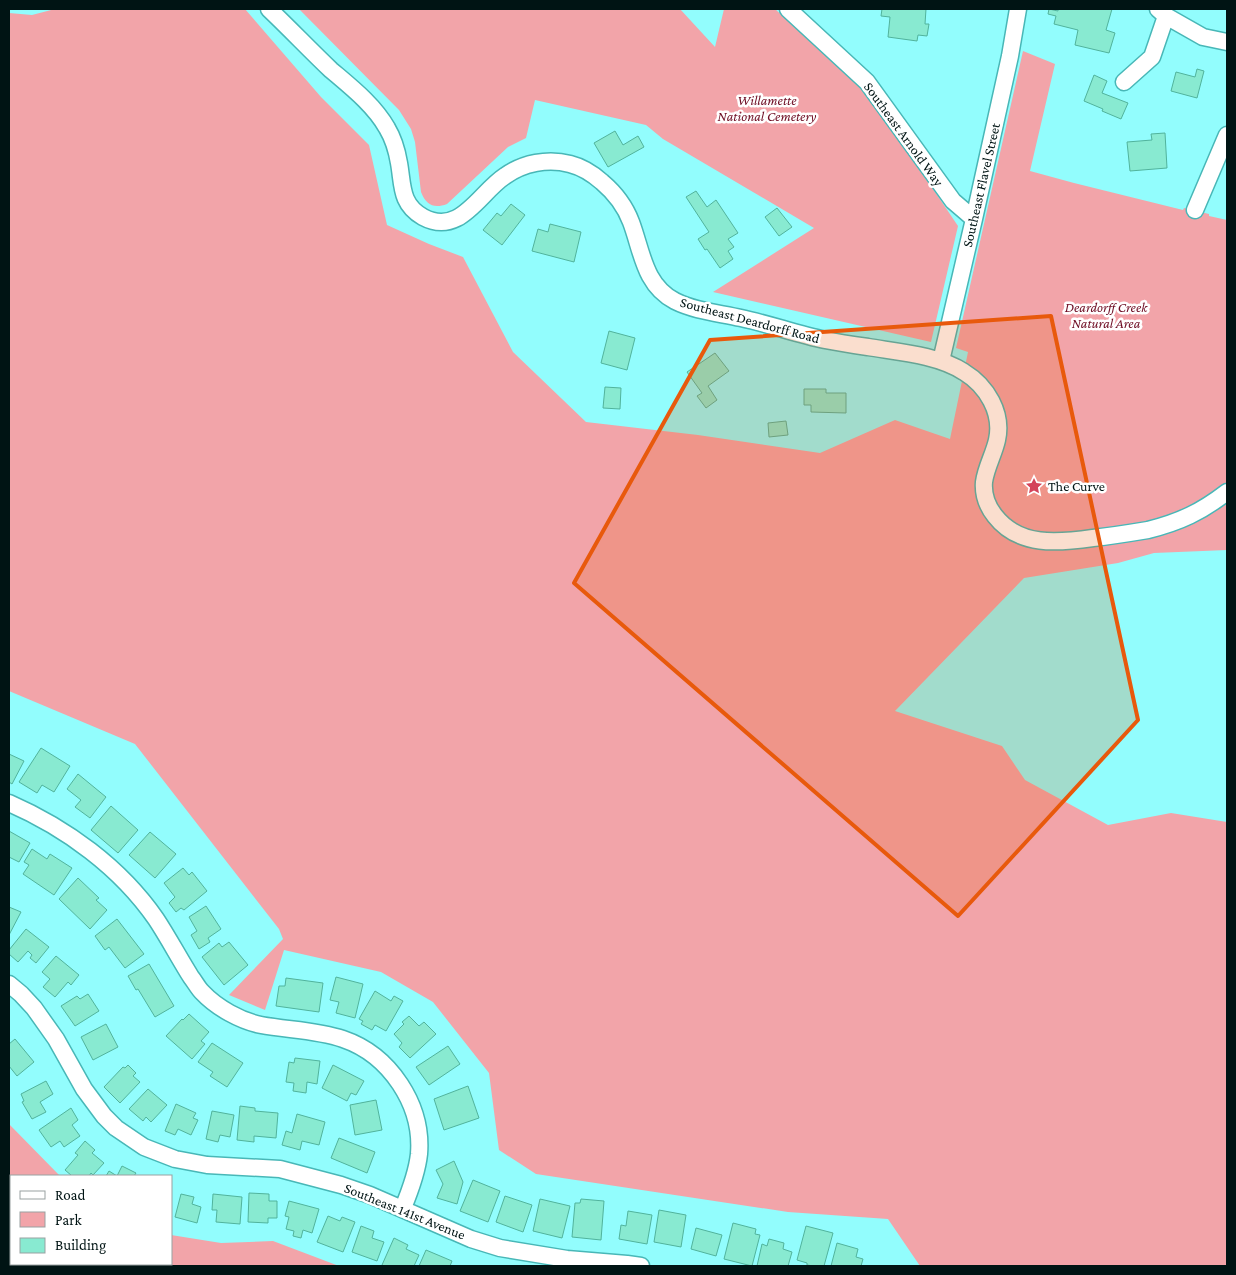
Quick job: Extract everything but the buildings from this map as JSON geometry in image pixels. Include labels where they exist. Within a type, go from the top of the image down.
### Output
[{"type":"street","name":"Southeast Deardorff Road","points":[[269,9],[367,102],[380,117],[389,130],[395,147],[405,199],[412,210],[423,217],[441,222],[466,214],[489,189],[504,176],[518,168],[539,162],[557,161],[571,164],[582,168],[596,177],[622,203],[653,283],[675,301],[690,307],[742,318],[824,340],[941,361],[958,368],[973,378],[984,388],[998,419],[999,431],[985,478],[985,495],[987,503],[997,519],[1011,532],[1035,540],[1056,542],[1148,530],[1193,515],[1227,492]]},
{"type":"street","name":"Southeast Arnold Way","points":[[788,9],[867,82],[953,200],[974,219]]},
{"type":"street","name":"Southeast Flavel Street","points":[[941,361],[1010,56],[1018,9]]},
{"type":"street","points":[[1124,82],[1152,57],[1162,12],[1204,37],[1227,42]]},
{"type":"street","points":[[1196,210],[1227,135]]},
{"type":"street","points":[[9,803],[28,811],[72,837],[99,857],[120,876],[156,919],[202,992],[218,1006],[260,1025],[319,1033],[344,1039],[367,1050],[387,1067],[399,1081],[409,1100],[415,1117],[418,1135],[419,1154],[412,1184],[403,1208]]},
{"type":"street","name":"Southeast 141st Avenue","points":[[9,984],[34,1008],[56,1039],[84,1089],[104,1116],[116,1128],[144,1146],[175,1159],[207,1165],[280,1169],[341,1185],[403,1208],[471,1239],[500,1248],[568,1259],[641,1266]]},
{"type":"highlighted area","points":[[1051,316],[1138,720],[958,916],[574,583],[710,340]]},
{"type":"green space","name":"Deardorff Creek Natural Area","points":[[55,9],[245,9],[321,97],[369,145],[387,225],[463,257],[513,352],[586,422],[698,435],[820,453],[895,420],[950,439],[968,352],[956,348],[1023,51],[1055,64],[1030,171],[1227,220],[1227,550],[1154,553],[1118,563],[1024,578],[895,711],[1002,746],[1025,780],[1108,825],[1171,813],[1227,822],[1227,1266],[920,1266],[888,1219],[788,1212],[536,1174],[499,1150],[489,1073],[433,1002],[381,972],[284,950],[265,1010],[229,995],[283,939],[279,929],[135,744],[9,691],[9,13],[32,15]]},
{"type":"green space","name":"Willamette National Cemetery","points":[[299,9],[680,9],[715,47],[724,9],[775,9],[869,94],[958,226],[931,342],[713,292],[814,228],[663,139],[646,125],[535,100],[526,138],[508,147],[447,204],[431,205],[425,200],[421,192],[415,142],[411,129],[399,110]]},
{"type":"green space","points":[[9,1124],[59,1175],[10,1175],[10,1265],[172,1265],[172,1235],[221,1243],[273,1241],[339,1266],[9,1266]]},
{"type":"place","name":"The Curve","points":[[1034,486]]}]
